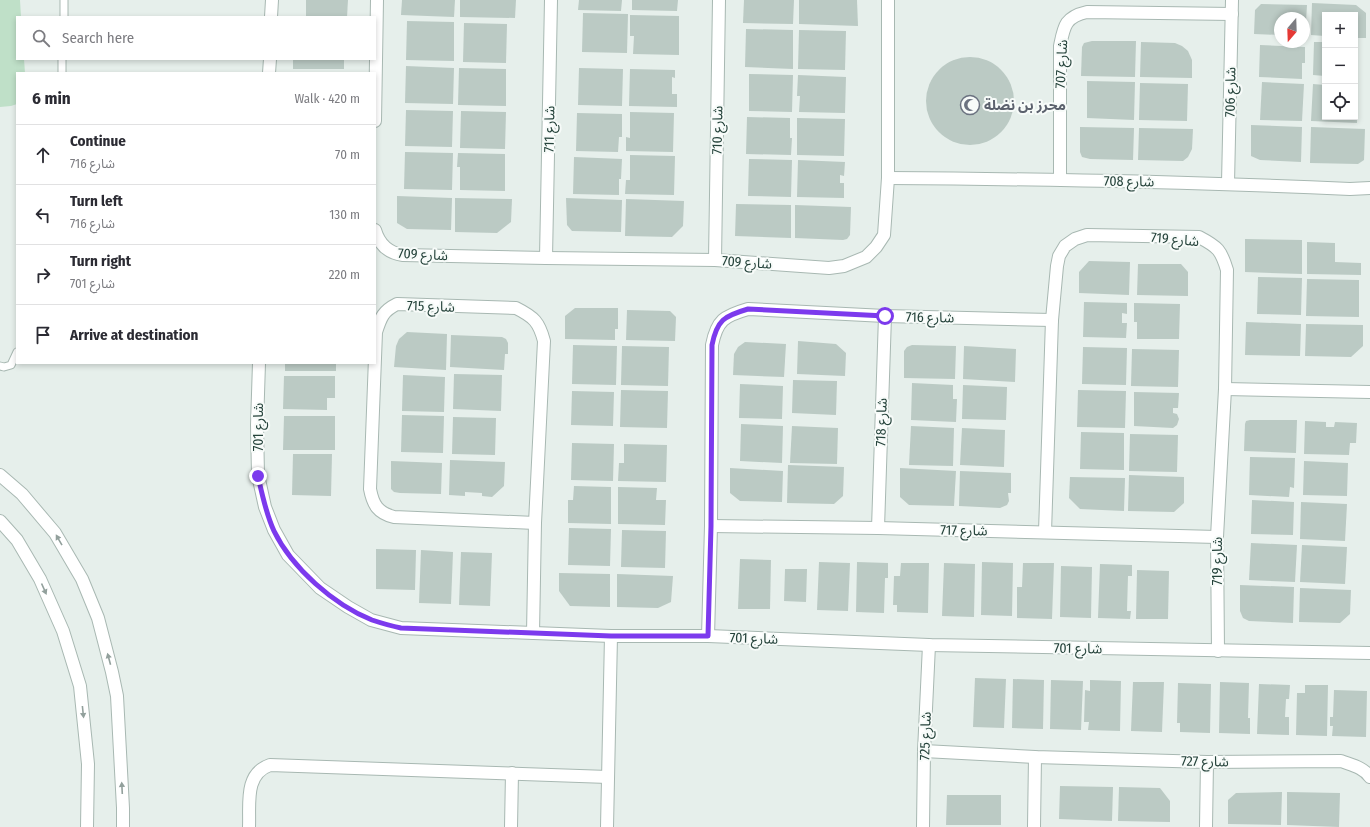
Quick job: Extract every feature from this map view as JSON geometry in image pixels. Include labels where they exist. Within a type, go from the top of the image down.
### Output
[{"type":"street","points":[[271,16],[272,0]]},
{"type":"street","points":[[376,72],[377,0]]},
{"type":"street","name":"شارع 711","points":[[546,258],[551,0]]},
{"type":"street","name":"شارع 710","points":[[715,260],[719,0]]},
{"type":"street","name":"شارع 709","points":[[376,233],[386,249],[394,254],[715,260],[829,268],[844,266],[866,257],[876,247],[884,234],[888,178],[888,0]]},
{"type":"street","name":"شارع 706","points":[[1228,183],[1232,0]]},
{"type":"street","name":"شارع 707","points":[[1060,179],[1060,46],[1063,31],[1069,19],[1077,14],[1087,12],[1232,14]]},
{"type":"street","points":[[269,72],[270,60]]},
{"type":"street","name":"شارع 708","points":[[888,178],[1060,179],[1228,183],[1350,189],[1370,188]]},
{"type":"street","name":"شارع 719","points":[[1045,532],[1052,320],[1059,256],[1065,246],[1075,239],[1087,235],[1199,237],[1218,248],[1227,270],[1225,389],[1216,537],[1218,651]]},
{"type":"street","name":"شارع 715","points":[[376,332],[384,313],[397,304],[516,308],[536,319],[541,329],[544,341],[535,523],[533,633]]},
{"type":"street","name":"شارع 716","points":[[708,636],[711,526],[712,345],[715,332],[722,319],[736,312],[748,309],[885,316],[1052,320]]},
{"type":"street","name":"شارع 718","points":[[878,528],[885,316]]},
{"type":"street","name":"شارع 701","points":[[259,364],[257,426],[258,476],[265,507],[274,530],[288,554],[320,588],[348,607],[371,620],[401,628],[611,636],[708,636],[929,645],[1370,653]]},
{"type":"street","name":"شارع 715","points":[[375,364],[370,489],[376,508],[386,515],[394,517],[535,523]]},
{"type":"street","points":[[1225,389],[1370,392]]},
{"type":"street","points":[[0,475],[22,494],[55,533],[82,579],[98,618],[117,696],[124,808],[123,827]]},
{"type":"street","points":[[0,521],[17,540],[40,579],[63,631],[80,686],[88,764],[87,827]]},
{"type":"street","name":"شارع 717","points":[[711,526],[878,528],[1216,537]]},
{"type":"street","points":[[607,827],[611,636]]},
{"type":"street","name":"شارع 725","points":[[923,827],[924,751],[929,645]]},
{"type":"street","name":"شارع 727","points":[[924,751],[1035,757],[1207,762],[1340,761],[1357,766],[1370,777]]},
{"type":"street","points":[[1034,827],[1035,757]]},
{"type":"street","points":[[1206,827],[1207,762]]},
{"type":"street","points":[[249,827],[251,783],[259,770],[270,765],[608,777]]},
{"type":"street","points":[[511,827],[512,774]]},
{"type":"lane","points":[[64,0],[64,16]]},
{"type":"lane","points":[[62,60],[62,72]]},
{"type":"lane","points":[[0,366],[4,367],[11,364],[16,354]]},
{"type":"green space","points":[[0,0],[20,0],[21,16],[16,16],[16,60],[24,60],[25,72],[16,72],[16,104],[0,107]]},
{"type":"building","points":[[306,0],[348,0],[347,16],[306,16]]},
{"type":"building","points":[[402,0],[455,0],[454,17],[401,15]]},
{"type":"building","points":[[460,0],[516,0],[515,18],[460,17]]},
{"type":"building","points":[[579,0],[622,0],[621,11],[578,10]]},
{"type":"building","points":[[632,0],[678,0],[677,11],[632,10]]},
{"type":"building","points":[[744,0],[794,0],[793,24],[743,23]]},
{"type":"building","points":[[799,0],[857,0],[858,26],[799,24]]},
{"type":"building","points":[[1312,3],[1356,5],[1366,13],[1366,38],[1358,38],[1358,12],[1322,12],[1322,36],[1311,35]]},
{"type":"building","points":[[1261,4],[1307,5],[1307,12],[1274,12],[1274,35],[1254,34],[1255,10]]},
{"type":"building","points":[[583,13],[628,14],[627,53],[582,52]]},
{"type":"building","points":[[630,15],[679,16],[679,55],[633,54],[634,36],[630,36]]},
{"type":"building","points":[[407,21],[454,22],[454,61],[406,60]]},
{"type":"building","points":[[464,23],[507,24],[506,63],[463,62]]},
{"type":"building","points":[[746,29],[793,30],[793,69],[745,67]]},
{"type":"building","points":[[799,30],[846,31],[845,70],[798,69]]},
{"type":"building","points":[[1092,41],[1136,41],[1135,77],[1081,76],[1082,47],[1084,43]]},
{"type":"building","points":[[1141,42],[1175,43],[1182,46],[1188,51],[1192,60],[1192,78],[1140,77]]},
{"type":"building","points":[[1314,42],[1322,42],[1322,76],[1313,75]]},
{"type":"building","points":[[1260,45],[1274,46],[1274,48],[1305,48],[1305,63],[1302,63],[1302,79],[1259,77]]},
{"type":"building","name":"محرز بن نضلة","points":[[961,57],[979,57],[995,64],[1007,76],[1014,92],[1014,110],[1007,126],[995,138],[979,145],[961,145],[945,138],[933,126],[926,110],[926,92],[933,76],[945,64]]},
{"type":"building","points":[[293,60],[344,60],[344,69],[293,69]]},
{"type":"building","points":[[406,66],[454,68],[453,104],[405,103]]},
{"type":"building","points":[[459,68],[506,69],[506,106],[458,105]]},
{"type":"building","points":[[579,68],[623,69],[622,106],[578,105]]},
{"type":"building","points":[[630,69],[675,70],[675,78],[672,77],[672,94],[677,94],[677,107],[629,106]]},
{"type":"building","points":[[749,74],[793,75],[792,112],[749,111]]},
{"type":"building","points":[[798,75],[846,77],[845,113],[799,112],[800,96],[797,96]]},
{"type":"building","points":[[1087,81],[1135,82],[1134,120],[1087,118]]},
{"type":"building","points":[[1262,82],[1304,84],[1302,121],[1260,120]]},
{"type":"building","points":[[1140,83],[1188,84],[1187,121],[1139,120]]},
{"type":"building","points":[[1313,84],[1322,85],[1322,120],[1357,120],[1357,123],[1311,121]]},
{"type":"building","points":[[406,110],[453,111],[452,147],[405,146]]},
{"type":"building","points":[[461,111],[506,112],[505,149],[460,148]]},
{"type":"building","points":[[630,112],[674,113],[673,152],[626,151],[626,137],[630,138]]},
{"type":"building","points":[[577,113],[622,114],[622,137],[619,137],[618,152],[576,151]]},
{"type":"building","points":[[747,117],[790,118],[790,138],[792,138],[791,155],[746,154]]},
{"type":"building","points":[[797,118],[845,119],[844,156],[797,155]]},
{"type":"building","points":[[1251,125],[1302,127],[1301,162],[1260,160],[1251,156]]},
{"type":"building","points":[[1080,127],[1134,128],[1133,160],[1090,159],[1082,157],[1080,152]]},
{"type":"building","points":[[1311,127],[1365,129],[1364,160],[1358,164],[1310,163]]},
{"type":"building","points":[[1139,128],[1193,129],[1192,149],[1188,157],[1183,161],[1138,160]]},
{"type":"building","points":[[405,152],[453,153],[452,190],[404,189]]},
{"type":"building","points":[[458,153],[505,154],[505,191],[460,190],[460,167],[457,167]]},
{"type":"building","points":[[630,155],[675,156],[674,195],[625,194],[626,180],[630,180]]},
{"type":"building","points":[[574,157],[622,159],[621,179],[619,179],[619,195],[573,194]]},
{"type":"building","points":[[749,159],[792,160],[791,197],[748,196]]},
{"type":"building","points":[[798,160],[845,162],[844,176],[840,175],[840,183],[844,183],[844,198],[797,197]]},
{"type":"building","points":[[397,196],[452,198],[451,230],[407,229],[397,223]]},
{"type":"building","points":[[455,198],[512,199],[511,222],[497,233],[455,232]]},
{"type":"building","points":[[566,198],[622,200],[621,232],[572,231],[567,225]]},
{"type":"building","points":[[626,199],[684,201],[683,226],[672,237],[625,236]]},
{"type":"building","points":[[736,204],[791,205],[791,238],[735,236]]},
{"type":"building","points":[[795,205],[851,207],[850,235],[847,239],[843,240],[795,238]]},
{"type":"building","points":[[1245,239],[1302,240],[1302,274],[1245,272]]},
{"type":"building","points":[[1307,242],[1335,243],[1335,262],[1361,263],[1361,275],[1307,274]]},
{"type":"building","points":[[1089,261],[1130,262],[1129,295],[1079,293],[1079,272]]},
{"type":"building","points":[[1138,264],[1181,264],[1188,272],[1188,296],[1137,295]]},
{"type":"building","points":[[1258,277],[1302,278],[1301,315],[1257,314]]},
{"type":"building","points":[[1307,279],[1359,280],[1359,317],[1306,316]]},
{"type":"building","points":[[1084,302],[1127,303],[1127,314],[1122,313],[1122,323],[1127,323],[1126,338],[1083,337]]},
{"type":"building","points":[[1134,303],[1180,304],[1179,339],[1137,339],[1137,322],[1134,322]]},
{"type":"building","points":[[575,308],[618,308],[618,329],[615,329],[615,340],[565,339],[565,316]]},
{"type":"building","points":[[627,310],[670,311],[676,317],[675,341],[626,340]]},
{"type":"building","points":[[1246,322],[1301,324],[1300,356],[1245,355]]},
{"type":"building","points":[[1306,324],[1363,325],[1363,346],[1351,357],[1305,356]]},
{"type":"building","points":[[407,332],[447,334],[446,370],[394,367],[396,346],[399,339]]},
{"type":"building","points":[[451,335],[502,337],[506,339],[508,343],[508,354],[505,354],[504,370],[450,367]]},
{"type":"building","points":[[798,341],[836,344],[846,353],[845,376],[797,374]]},
{"type":"building","points":[[745,342],[786,344],[784,377],[733,375],[734,354],[738,347]]},
{"type":"building","points":[[573,345],[617,346],[616,385],[572,384]]},
{"type":"building","points":[[912,345],[956,346],[955,379],[904,378],[904,351],[907,347]]},
{"type":"building","points":[[622,346],[669,347],[668,386],[621,385]]},
{"type":"building","points":[[964,346],[1016,349],[1015,382],[963,379]]},
{"type":"building","points":[[1083,347],[1127,348],[1126,385],[1082,384]]},
{"type":"building","points":[[1132,349],[1179,350],[1178,387],[1131,386]]},
{"type":"building","points":[[285,364],[336,364],[336,371],[285,371]]},
{"type":"building","points":[[454,374],[502,375],[501,411],[453,409]]},
{"type":"building","points":[[403,375],[445,377],[444,412],[402,411]]},
{"type":"building","points":[[284,376],[335,376],[335,398],[327,398],[327,410],[283,409]]},
{"type":"building","points":[[793,380],[837,381],[836,415],[792,413]]},
{"type":"building","points":[[912,383],[953,385],[953,399],[957,399],[956,422],[911,420]]},
{"type":"building","points":[[740,384],[783,386],[782,419],[739,418]]},
{"type":"building","points":[[963,385],[1007,387],[1006,420],[962,419]]},
{"type":"building","points":[[621,390],[668,391],[667,428],[620,427]]},
{"type":"building","points":[[1078,390],[1126,391],[1125,428],[1077,427]]},
{"type":"building","points":[[572,391],[614,392],[613,426],[571,425]]},
{"type":"building","points":[[1134,392],[1179,393],[1178,408],[1173,408],[1173,413],[1177,414],[1179,419],[1177,425],[1173,428],[1134,426]]},
{"type":"building","points":[[402,415],[444,416],[443,453],[401,452]]},
{"type":"building","points":[[284,416],[335,416],[335,450],[283,450]]},
{"type":"building","points":[[453,417],[496,418],[495,455],[452,454]]},
{"type":"building","points":[[1297,420],[1296,453],[1244,451],[1245,424],[1246,421]]},
{"type":"building","points":[[1305,421],[1326,422],[1326,427],[1334,427],[1335,422],[1357,423],[1356,443],[1350,443],[1349,455],[1304,454]]},
{"type":"building","points":[[741,424],[783,426],[782,463],[740,461]]},
{"type":"building","points":[[792,426],[838,428],[837,464],[790,463]]},
{"type":"building","points":[[911,426],[954,428],[953,466],[909,465]]},
{"type":"building","points":[[962,428],[1005,430],[1004,467],[960,465]]},
{"type":"building","points":[[1081,432],[1124,433],[1124,470],[1080,469]]},
{"type":"building","points":[[1130,434],[1178,435],[1177,472],[1129,471]]},
{"type":"building","points":[[572,443],[614,444],[613,481],[571,480]]},
{"type":"building","points":[[624,444],[667,445],[666,482],[618,481],[619,463],[624,463]]},
{"type":"building","points":[[293,454],[332,454],[331,496],[292,495]]},
{"type":"building","points":[[1250,457],[1295,458],[1294,488],[1290,487],[1289,497],[1249,495]]},
{"type":"building","points":[[450,460],[505,462],[504,486],[492,497],[482,496],[482,493],[465,492],[465,496],[449,495]]},
{"type":"building","points":[[391,461],[442,463],[441,494],[394,492],[391,489]]},
{"type":"building","points":[[1304,461],[1348,463],[1347,496],[1303,495]]},
{"type":"building","points":[[788,465],[844,467],[843,496],[834,504],[787,503]]},
{"type":"building","points":[[730,468],[783,471],[782,502],[740,501],[730,493]]},
{"type":"building","points":[[900,468],[956,471],[954,506],[909,505],[900,497]]},
{"type":"building","points":[[960,471],[1011,473],[1011,493],[1008,493],[1009,501],[1007,505],[1000,508],[959,506]]},
{"type":"building","points":[[1129,475],[1184,477],[1184,503],[1174,512],[1128,511]]},
{"type":"building","points":[[1070,477],[1125,478],[1124,511],[1080,509],[1069,498]]},
{"type":"building","points":[[574,486],[611,487],[611,524],[568,523],[568,500],[573,500]]},
{"type":"building","points":[[618,487],[657,488],[656,500],[666,500],[665,525],[618,524]]},
{"type":"building","points":[[1252,500],[1294,502],[1293,535],[1251,534]]},
{"type":"building","points":[[1301,502],[1347,504],[1345,541],[1300,539]]},
{"type":"building","points":[[569,528],[611,529],[610,566],[568,565]]},
{"type":"building","points":[[622,530],[666,531],[665,568],[621,567]]},
{"type":"building","points":[[1251,543],[1297,545],[1295,582],[1249,580]]},
{"type":"building","points":[[1302,545],[1347,547],[1345,584],[1300,582]]},
{"type":"building","points":[[376,549],[416,550],[415,590],[376,589]]},
{"type":"building","points":[[421,550],[453,552],[451,604],[419,603]]},
{"type":"building","points":[[461,552],[492,553],[490,606],[459,605]]},
{"type":"building","points":[[740,559],[771,560],[770,609],[738,609]]},
{"type":"building","points":[[819,562],[850,563],[848,611],[817,610]]},
{"type":"building","points":[[857,562],[888,563],[888,578],[885,578],[884,613],[856,612]]},
{"type":"building","points":[[982,562],[1013,563],[1012,616],[981,615]]},
{"type":"building","points":[[901,563],[929,563],[928,613],[897,612],[897,605],[893,605],[894,576],[900,576]]},
{"type":"building","points":[[944,563],[975,564],[974,617],[942,616]]},
{"type":"building","points":[[1023,563],[1054,563],[1052,619],[1017,618],[1017,587],[1022,587]]},
{"type":"building","points":[[1100,564],[1132,565],[1132,576],[1128,576],[1127,611],[1131,611],[1130,619],[1098,618]]},
{"type":"building","points":[[1061,566],[1092,567],[1091,618],[1060,617]]},
{"type":"building","points":[[785,569],[807,569],[806,602],[784,601]]},
{"type":"building","points":[[1137,570],[1169,571],[1168,619],[1136,619]]},
{"type":"building","points":[[559,573],[610,574],[610,607],[570,606],[559,591]]},
{"type":"building","points":[[617,574],[673,576],[671,602],[658,608],[617,607]]},
{"type":"building","points":[[1240,585],[1294,587],[1293,623],[1249,621],[1243,618],[1240,611]]},
{"type":"building","points":[[1300,588],[1351,590],[1350,614],[1340,623],[1299,622]]},
{"type":"building","points":[[975,678],[1006,679],[1004,728],[973,727]]},
{"type":"building","points":[[1013,679],[1044,680],[1043,729],[1012,728]]},
{"type":"building","points":[[1051,680],[1083,681],[1081,730],[1050,729]]},
{"type":"building","points":[[1090,680],[1121,681],[1120,731],[1088,730],[1089,722],[1084,722],[1085,690],[1090,691]]},
{"type":"building","points":[[1133,682],[1164,682],[1162,732],[1131,731]]},
{"type":"building","points":[[1220,682],[1249,683],[1248,718],[1250,718],[1250,734],[1219,733]]},
{"type":"building","points":[[1178,683],[1211,684],[1210,733],[1180,732],[1180,723],[1177,723]]},
{"type":"building","points":[[1259,684],[1290,685],[1289,699],[1286,699],[1285,717],[1289,717],[1289,735],[1257,734]]},
{"type":"building","points":[[1305,685],[1328,685],[1327,736],[1296,735],[1297,693],[1305,693]]},
{"type":"building","points":[[1334,690],[1367,691],[1366,737],[1332,736],[1333,726],[1330,726],[1330,717],[1333,717]]},
{"type":"building","points":[[1060,786],[1113,787],[1112,821],[1059,819]]},
{"type":"building","points":[[1119,787],[1160,788],[1170,801],[1170,822],[1118,821]]},
{"type":"building","points":[[1282,792],[1281,825],[1228,824],[1228,800],[1236,793]]},
{"type":"building","points":[[1287,792],[1340,793],[1339,827],[1287,825]]},
{"type":"building","points":[[947,795],[1001,795],[1001,825],[946,825]]},
{"type":"place","name":"محرز بن نضلة","points":[[970,105]]},
{"type":"route","points":[[258,476],[265,507],[274,530],[288,554],[320,588],[348,607],[371,620],[401,628],[611,636],[708,636],[711,526],[712,345],[715,332],[722,319],[736,312],[748,309],[885,316]]}]
